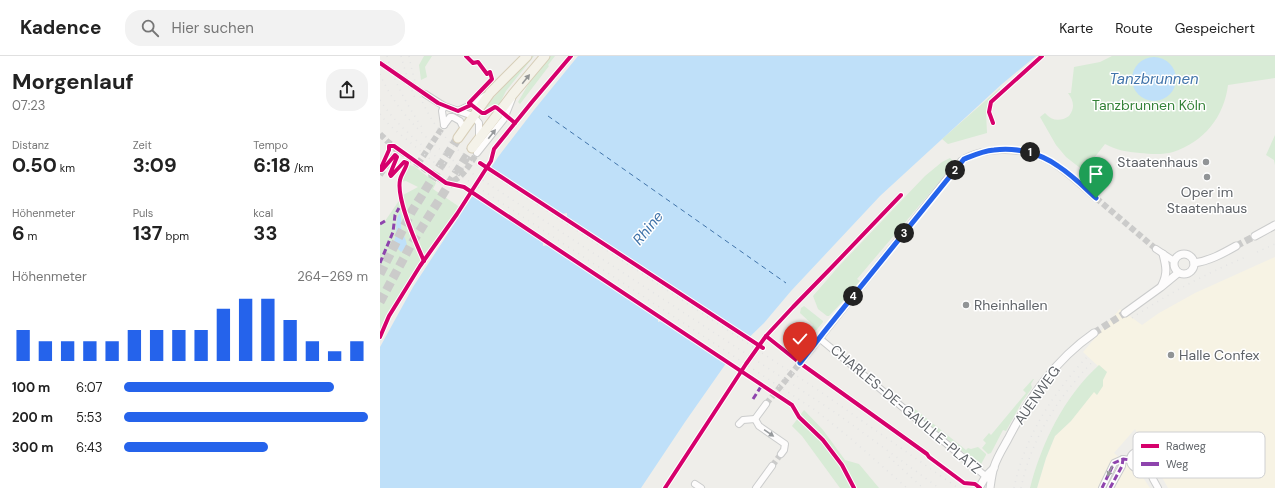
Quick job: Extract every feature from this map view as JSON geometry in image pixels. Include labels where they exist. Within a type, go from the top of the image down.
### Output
[{"type":"main road","points":[[458,138],[490,93],[527,56]]},
{"type":"main road","points":[[475,151],[479,138],[539,60],[545,56]]},
{"type":"street","points":[[458,111],[490,93]]},
{"type":"street","points":[[425,94],[444,106],[473,116],[479,123],[479,138]]},
{"type":"street","points":[[475,151],[504,119],[513,94]]},
{"type":"street","points":[[444,106],[442,111],[444,125],[450,117],[453,116],[460,121],[464,129]]},
{"type":"street","points":[[800,363],[964,159],[994,150],[1029,152],[1058,166],[1096,198]]},
{"type":"street","points":[[1255,236],[1275,225]]},
{"type":"street","points":[[1194,263],[1218,256],[1236,246]]},
{"type":"street","points":[[1156,248],[1174,261]]},
{"type":"street","points":[[1161,287],[1166,276],[1166,264],[1163,254]]},
{"type":"street","points":[[1185,254],[1192,259],[1194,263],[1194,266],[1190,272],[1184,274],[1178,273],[1174,268],[1174,261],[1178,256],[1185,254]]},
{"type":"street","points":[[1125,313],[1178,273]]},
{"type":"street","name":"AUENWEG","points":[[979,488],[989,482],[994,468],[1018,420],[1045,379],[1063,358],[1094,333]]},
{"type":"street","name":"CHARLES-DE-GAULLE-PLATZ","points":[[819,338],[989,482]]},
{"type":"street","points":[[739,424],[743,420],[755,419],[766,404]]},
{"type":"street","points":[[755,419],[759,426],[785,444],[784,450],[781,454]]},
{"type":"street","points":[[1130,460],[1133,453]]},
{"type":"street","points":[[1110,488],[1122,466],[1123,459]]},
{"type":"street","points":[[1102,488],[1114,463],[1123,459],[1130,460]]},
{"type":"street","points":[[1130,460],[1133,465]]},
{"type":"street","points":[[756,488],[772,466]]},
{"type":"street","points":[[1153,479],[1158,488]]},
{"type":"street","points":[[695,484],[701,488]]},
{"type":"shaded area","points":[[1275,257],[1275,488],[1168,488],[1162,478],[1265,478],[1265,432],[1137,432],[1135,429],[1114,453],[1133,469],[1133,478],[1143,478],[1150,488],[1037,488],[1046,458],[1055,436],[1071,421],[1098,366],[1083,352],[1120,309],[1142,325],[1159,313],[1195,293]]},
{"type":"green space","points":[[424,56],[432,56],[425,67],[427,77],[421,80],[419,65]]},
{"type":"green space","points":[[532,56],[534,56],[506,91],[499,105],[494,104],[484,109],[505,84]]},
{"type":"green space","points":[[549,56],[555,56],[520,104],[518,102],[536,71]]},
{"type":"green space","name":"Tanzbrunnen Köln","points":[[1112,56],[1275,56],[1275,78],[1228,85],[1222,108],[1211,127],[1194,142],[1184,148],[1169,153],[1152,154],[1135,153],[1113,148],[1105,144],[1084,171],[1066,157],[1056,145],[1040,117],[1045,113],[1050,118],[1056,120],[1069,116],[1073,104],[1068,93],[1071,93],[1074,67],[1100,62]]},
{"type":"green space","points":[[1000,88],[1000,90],[988,102],[986,112],[987,133],[948,144],[942,139]]},
{"type":"green space","points":[[1275,135],[1275,165],[1274,160],[1266,155]]},
{"type":"green space","points":[[950,158],[954,162],[941,180],[857,279],[860,281],[844,300],[829,316],[818,309],[813,296],[839,266],[925,176],[942,162]]},
{"type":"green space","points":[[408,165],[414,166],[436,183],[433,189],[461,208],[407,286],[380,337],[380,224],[385,221],[403,195],[418,187],[406,181],[400,182]]},
{"type":"green space","points":[[804,306],[823,321],[814,333],[810,329],[813,325],[800,313],[801,308]]},
{"type":"green space","points":[[1099,365],[1107,372],[1103,380],[1103,386],[1097,395],[1094,392],[1071,421],[1055,436],[1046,458],[1037,488],[1030,488],[1041,454],[1056,421],[1075,391]]},
{"type":"green space","points":[[1033,379],[1031,384],[1032,388],[1022,402],[1006,431],[1003,430],[991,453],[988,454],[982,448],[986,443],[983,440],[989,433],[991,435],[1026,393],[1023,390]]},
{"type":"green space","points":[[911,406],[966,450],[968,448],[971,449],[978,447],[986,454],[980,466],[909,408]]},
{"type":"green space","points":[[804,410],[823,430],[845,460],[859,464],[879,488],[840,488],[802,436],[792,426]]},
{"type":"water","name":"Rhine","points":[[578,56],[1036,56],[1002,84],[880,196],[791,291],[764,323],[734,352],[641,488],[380,488],[380,347],[413,287],[498,157]],"holes":[[[567,213],[567,218],[548,245],[543,246],[543,242],[562,214]],[[677,290],[681,290],[682,293],[664,320],[658,322],[658,317]]]},
{"type":"water","name":"Tanzbrunnen","points":[[1150,57],[1158,57],[1170,63],[1176,75],[1176,83],[1170,95],[1158,101],[1150,101],[1138,95],[1132,83],[1132,75],[1138,63]]},
{"type":"water","points":[[400,213],[402,232],[407,247],[401,252],[393,244],[396,234],[398,215]]},
{"type":"pier","points":[[490,167],[564,216],[545,243],[471,195]]},
{"type":"pier","points":[[565,216],[751,338],[736,353],[729,363],[661,319],[679,292],[660,318],[548,245],[546,243]]},
{"type":"ferry route","points":[[548,116],[786,283]]},
{"type":"tunnel","points":[[380,63],[425,94]]},
{"type":"tunnel","points":[[418,164],[444,125]]},
{"type":"tunnel","points":[[380,134],[388,142],[434,176],[447,183],[457,179],[468,167],[477,153]]},
{"type":"tunnel","points":[[380,274],[412,211],[458,138]]},
{"type":"tunnel","points":[[380,302],[412,243],[472,148]]},
{"type":"tunnel","points":[[380,175],[398,149]]},
{"type":"tunnel","points":[[1096,198],[1156,249]]},
{"type":"tunnel","points":[[1236,246],[1255,236]]},
{"type":"tunnel","points":[[1094,333],[1125,313]]},
{"type":"tunnel","points":[[766,404],[800,363]]},
{"type":"tunnel","points":[[772,466],[781,454]]},
{"type":"railway","points":[[387,56],[393,76],[423,129]]},
{"type":"railway","points":[[401,56],[416,101]]},
{"type":"railway","points":[[409,56],[417,88],[429,115],[446,138],[470,160],[818,390],[958,488]]},
{"type":"railway","points":[[380,74],[386,87],[402,111],[432,143],[455,162],[836,413],[939,488]]},
{"type":"railway","points":[[380,100],[407,131],[461,176],[815,410],[849,437],[907,488]]},
{"type":"railway","points":[[380,114],[395,130],[447,172]]},
{"type":"railway","points":[[1257,252],[1275,244]]},
{"type":"railway","points":[[1132,318],[1188,284],[1248,256]]},
{"type":"railway","points":[[1014,488],[1025,451],[1033,433],[1063,385],[1088,356]]},
{"type":"railway","points":[[1021,488],[1032,451],[1048,419],[1058,403],[1094,360]]},
{"type":"railway","points":[[889,457],[923,488]]},
{"type":"marked path","points":[[380,263],[393,232],[395,215],[399,208]]},
{"type":"marked path","points":[[380,224],[385,221]]},
{"type":"marked path","points":[[753,399],[762,385]]},
{"type":"marked path","points":[[1102,488],[1114,463],[1123,459],[1130,460]]},
{"type":"marked path","points":[[1110,488],[1122,466],[1123,459]]},
{"type":"cycle path","points":[[466,56],[473,63],[478,62],[487,74],[490,72],[492,79],[469,103],[482,113],[485,113],[495,107],[515,123]]},
{"type":"cycle path","points":[[380,337],[389,316],[420,266],[457,214],[491,161],[494,149],[571,56]]},
{"type":"cycle path","points":[[993,123],[989,112],[991,102],[1042,56]]},
{"type":"cycle path","points":[[380,63],[438,103],[458,111],[471,105]]},
{"type":"cycle path","points":[[424,261],[416,243],[401,198],[400,180],[407,163],[404,162],[391,176],[390,174],[397,157],[395,155],[382,170],[380,170],[389,150],[389,146],[394,146],[446,183],[464,187],[792,405],[799,417],[823,440],[842,465],[854,488]]},
{"type":"cycle path","points":[[480,163],[763,348]]},
{"type":"cycle path","points":[[665,488],[766,336],[901,195]]},
{"type":"cycle path","points":[[766,336],[800,363],[927,454],[964,483],[975,484],[980,488]]},
{"type":"place","name":"Staatenhaus","points":[[1206,162]]},
{"type":"place","name":"Oper im Staatenhaus","points":[[1207,177]]},
{"type":"place","name":"Rheinhallen","points":[[966,305]]},
{"type":"place","name":"Halle Confex","points":[[1171,355]]},
{"type":"route","points":[[800,363],[964,159],[994,150],[1029,152],[1048,160],[1067,172],[1096,198]]}]
